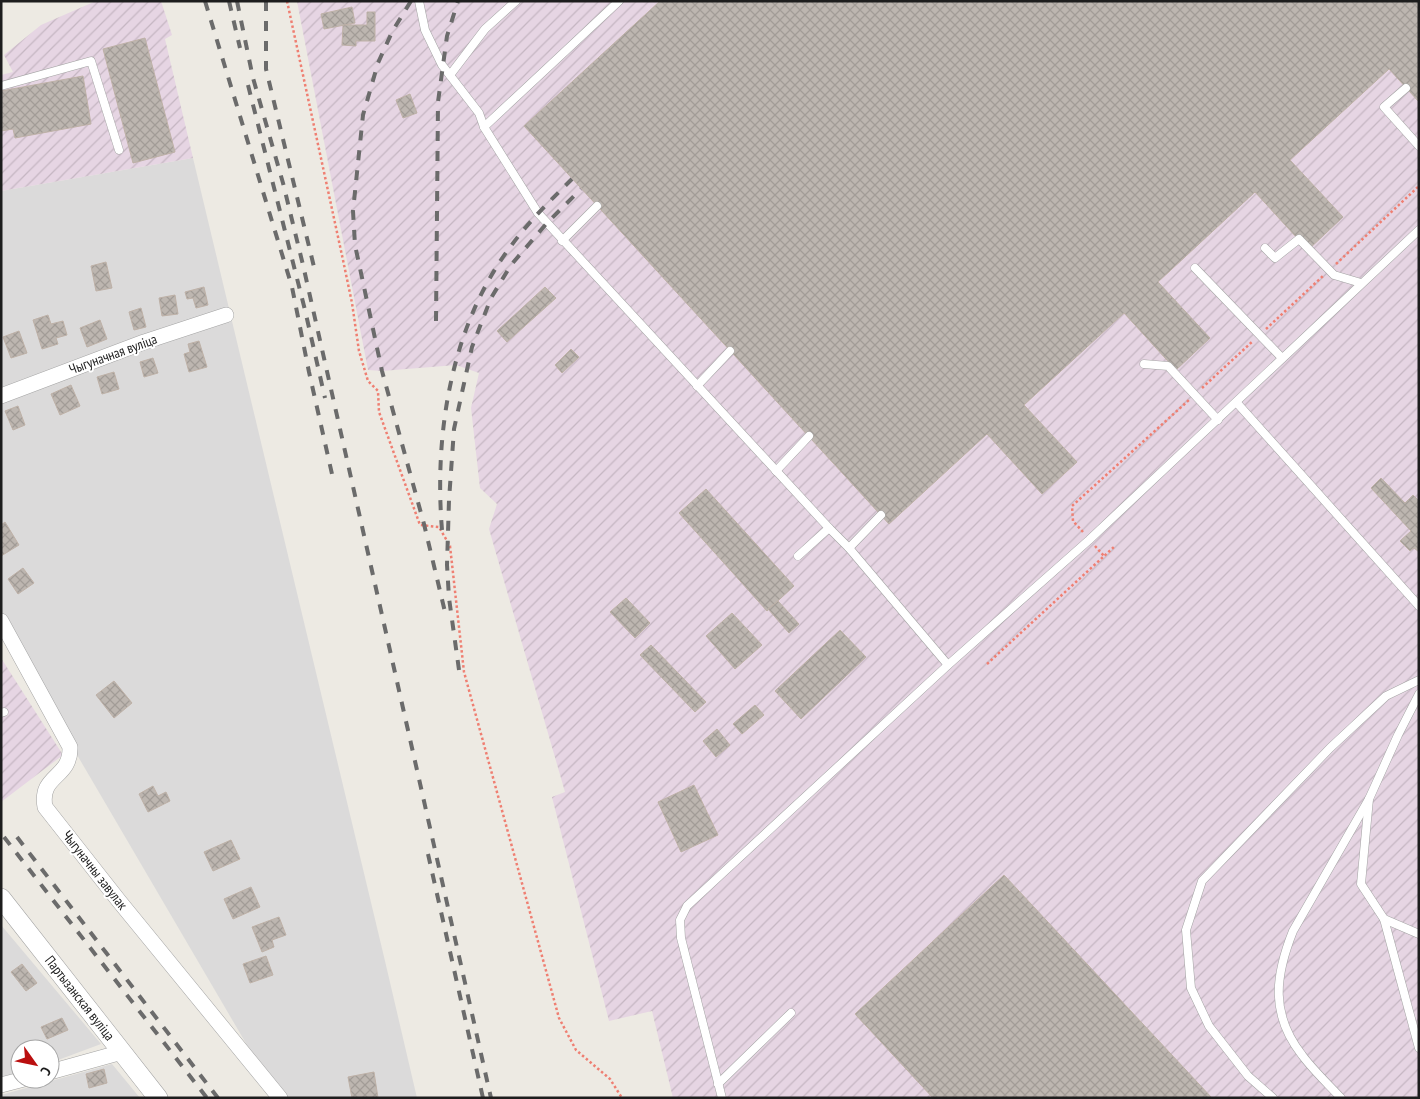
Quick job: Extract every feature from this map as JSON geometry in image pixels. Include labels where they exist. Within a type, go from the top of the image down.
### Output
[{"type":"street","name":"Чыгуначная вуліца","points":[[1,396],[144,342],[226,315]]},
{"type":"street","name":"Чыгуначны завулак","points":[[1,621],[70,747],[70,757],[66,766],[47,785],[43,796],[45,807],[119,902],[280,1098]]},
{"type":"street","name":"Партызанская вуліца","points":[[1,898],[158,1098]]},
{"type":"street","points":[[60,1069],[122,1052]]},
{"type":"lane","points":[[419,1],[425,30],[442,65],[479,113],[484,127],[538,213],[849,548],[948,665]]},
{"type":"lane","points":[[450,75],[485,29],[516,1]]},
{"type":"lane","points":[[484,127],[620,1]]},
{"type":"lane","points":[[1,86],[91,62],[120,150]]},
{"type":"lane","points":[[1406,88],[1384,107],[1419,146]]},
{"type":"lane","points":[[562,241],[597,206]]},
{"type":"lane","points":[[722,1098],[681,938],[680,920],[686,906],[948,665],[1089,540],[1419,230]]},
{"type":"lane","points":[[1265,248],[1275,258],[1299,239],[1334,275],[1362,283]]},
{"type":"lane","points":[[1195,268],[1282,358]]},
{"type":"lane","points":[[697,386],[730,351]]},
{"type":"lane","points":[[1144,364],[1168,366],[1218,420]]},
{"type":"lane","points":[[1236,403],[1419,606]]},
{"type":"lane","points":[[776,470],[808,436]]},
{"type":"lane","points":[[849,548],[881,515]]},
{"type":"lane","points":[[798,556],[829,528]]},
{"type":"lane","points":[[1273,1098],[1248,1076],[1209,1026],[1191,988],[1186,930],[1202,881],[1330,748],[1386,696],[1419,680]]},
{"type":"lane","points":[[1341,1098],[1301,1054],[1283,1022],[1277,993],[1285,951],[1293,931],[1369,799],[1398,734],[1419,694]]},
{"type":"lane","points":[[1369,799],[1361,884],[1384,919],[1419,1048]]},
{"type":"lane","points":[[1384,919],[1419,934]]},
{"type":"lane","points":[[718,1084],[791,1013]]},
{"type":"path","points":[[287,1],[345,269],[359,351],[368,381],[378,391],[379,412],[420,525],[439,527],[450,546],[464,672],[559,1018],[576,1050],[610,1079],[622,1098]]},
{"type":"path","points":[[1104,556],[1073,521],[1072,506],[1260,335],[1419,186]]},
{"type":"path","points":[[987,664],[1115,546]]},
{"type":"shaded area","points":[[96,1],[161,1],[172,35],[165,39],[193,158],[1,191],[1,75],[13,72],[4,55],[41,25]]},
{"type":"shaded area","points":[[297,1],[1419,1],[1419,1098],[673,1098],[652,1011],[609,1021],[552,797],[565,792],[489,529],[497,504],[480,488],[471,408],[479,373],[456,365],[382,371],[368,370]]},
{"type":"shaded area","points":[[193,158],[417,1098],[278,1098],[1,625],[1,191]]},
{"type":"shaded area","points":[[1,658],[63,755],[1,802]]},
{"type":"shaded area","points":[[1,925],[101,1044],[60,1059],[60,1039],[10,1039],[10,1077],[1,1079]]},
{"type":"shaded area","points":[[112,1064],[140,1098],[1,1098],[1,1095],[22,1089],[60,1089],[60,1079]]},
{"type":"building","points":[[660,1],[1419,1],[1419,102],[1389,69],[1290,160],[1343,217],[1308,250],[1255,192],[1158,282],[1210,338],[1176,370],[1124,313],[1024,405],[1077,462],[1042,494],[987,434],[889,524],[524,126]]},
{"type":"building","points":[[352,7],[355,23],[324,29],[321,14]]},
{"type":"building","points":[[367,12],[375,12],[375,41],[356,41],[356,46],[342,45],[343,25],[367,25]]},
{"type":"building","points":[[145,38],[175,152],[133,163],[103,49]]},
{"type":"building","points":[[83,76],[91,124],[15,138],[13,129],[1,131],[1,91]]},
{"type":"building","points":[[410,94],[417,113],[403,118],[396,100]]},
{"type":"building","points":[[106,262],[112,288],[96,291],[91,266]]},
{"type":"building","points":[[204,287],[208,305],[196,308],[193,298],[187,299],[185,292]]},
{"type":"building","points":[[545,287],[556,298],[507,342],[497,331]]},
{"type":"building","points":[[175,295],[178,314],[162,316],[159,298]]},
{"type":"building","points":[[141,308],[146,327],[134,330],[129,312]]},
{"type":"building","points":[[48,315],[51,324],[63,321],[67,335],[56,338],[58,344],[42,349],[33,320]]},
{"type":"building","points":[[100,320],[107,339],[87,347],[80,328]]},
{"type":"building","points":[[19,331],[27,353],[11,358],[3,337]]},
{"type":"building","points":[[199,341],[207,367],[189,372],[184,354],[190,352],[188,344]]},
{"type":"building","points":[[571,349],[579,357],[562,373],[555,365]]},
{"type":"building","points":[[153,358],[158,373],[144,377],[140,362]]},
{"type":"building","points":[[114,372],[119,389],[102,394],[97,377]]},
{"type":"building","points":[[71,385],[80,406],[60,415],[51,394]]},
{"type":"building","points":[[18,406],[25,425],[13,430],[5,411]]},
{"type":"building","points":[[1381,478],[1405,503],[1413,495],[1419,501],[1419,552],[1414,548],[1410,551],[1400,541],[1411,531],[1371,488]]},
{"type":"building","points":[[706,489],[794,586],[767,611],[679,513]]},
{"type":"building","points":[[5,522],[19,545],[1,556],[1,525]]},
{"type":"building","points":[[23,568],[34,583],[18,594],[8,579]]},
{"type":"building","points":[[626,598],[650,623],[635,638],[610,612]]},
{"type":"building","points":[[778,601],[799,624],[789,633],[768,609]]},
{"type":"building","points":[[732,613],[762,645],[735,669],[706,636]]},
{"type":"building","points":[[840,630],[866,657],[801,719],[775,691]]},
{"type":"building","points":[[651,645],[706,702],[695,712],[640,655]]},
{"type":"building","points":[[114,681],[132,703],[114,718],[96,695]]},
{"type":"building","points":[[755,705],[764,715],[742,734],[733,724]]},
{"type":"building","points":[[717,729],[730,745],[716,757],[703,741]]},
{"type":"building","points":[[694,785],[718,835],[681,852],[658,802]]},
{"type":"building","points":[[153,786],[158,796],[166,792],[170,801],[148,812],[139,794]]},
{"type":"building","points":[[231,840],[240,859],[213,871],[204,852]]},
{"type":"building","points":[[1004,875],[1212,1098],[933,1098],[855,1014]]},
{"type":"building","points":[[251,887],[260,907],[233,919],[224,899]]},
{"type":"building","points":[[279,917],[286,935],[272,940],[274,947],[262,952],[252,927]]},
{"type":"building","points":[[266,956],[273,975],[250,983],[243,964]]},
{"type":"building","points":[[22,964],[37,983],[26,991],[11,972]]},
{"type":"building","points":[[62,1018],[68,1030],[47,1039],[41,1027]]},
{"type":"building","points":[[104,1069],[107,1083],[89,1088],[86,1074]]},
{"type":"building","points":[[374,1072],[378,1098],[352,1098],[348,1077]]},
{"type":"railway","points":[[205,1],[292,287],[332,474]]},
{"type":"railway","points":[[229,1],[240,48]]},
{"type":"railway","points":[[237,1],[253,78],[283,183],[303,265],[491,1098]]},
{"type":"railway","points":[[266,1],[266,69],[314,267]]},
{"type":"railway","points":[[411,1],[392,32],[378,63],[363,115],[353,211],[355,245],[382,371],[424,524],[445,612]]},
{"type":"railway","points":[[436,321],[438,102],[447,36],[458,1]]},
{"type":"railway","points":[[248,85],[305,310],[325,398]]},
{"type":"railway","points":[[442,530],[440,493],[444,419],[461,345],[474,310],[490,277],[511,246],[533,219],[572,179]]},
{"type":"railway","points":[[459,670],[449,598],[447,565],[449,500],[454,429],[472,347],[491,298],[511,265],[547,223],[581,189]]},
{"type":"railway","points":[[4,837],[207,1098]]},
{"type":"railway","points":[[17,837],[218,1098]]},
{"type":"railway","points":[[428,854],[483,1098]]}]
